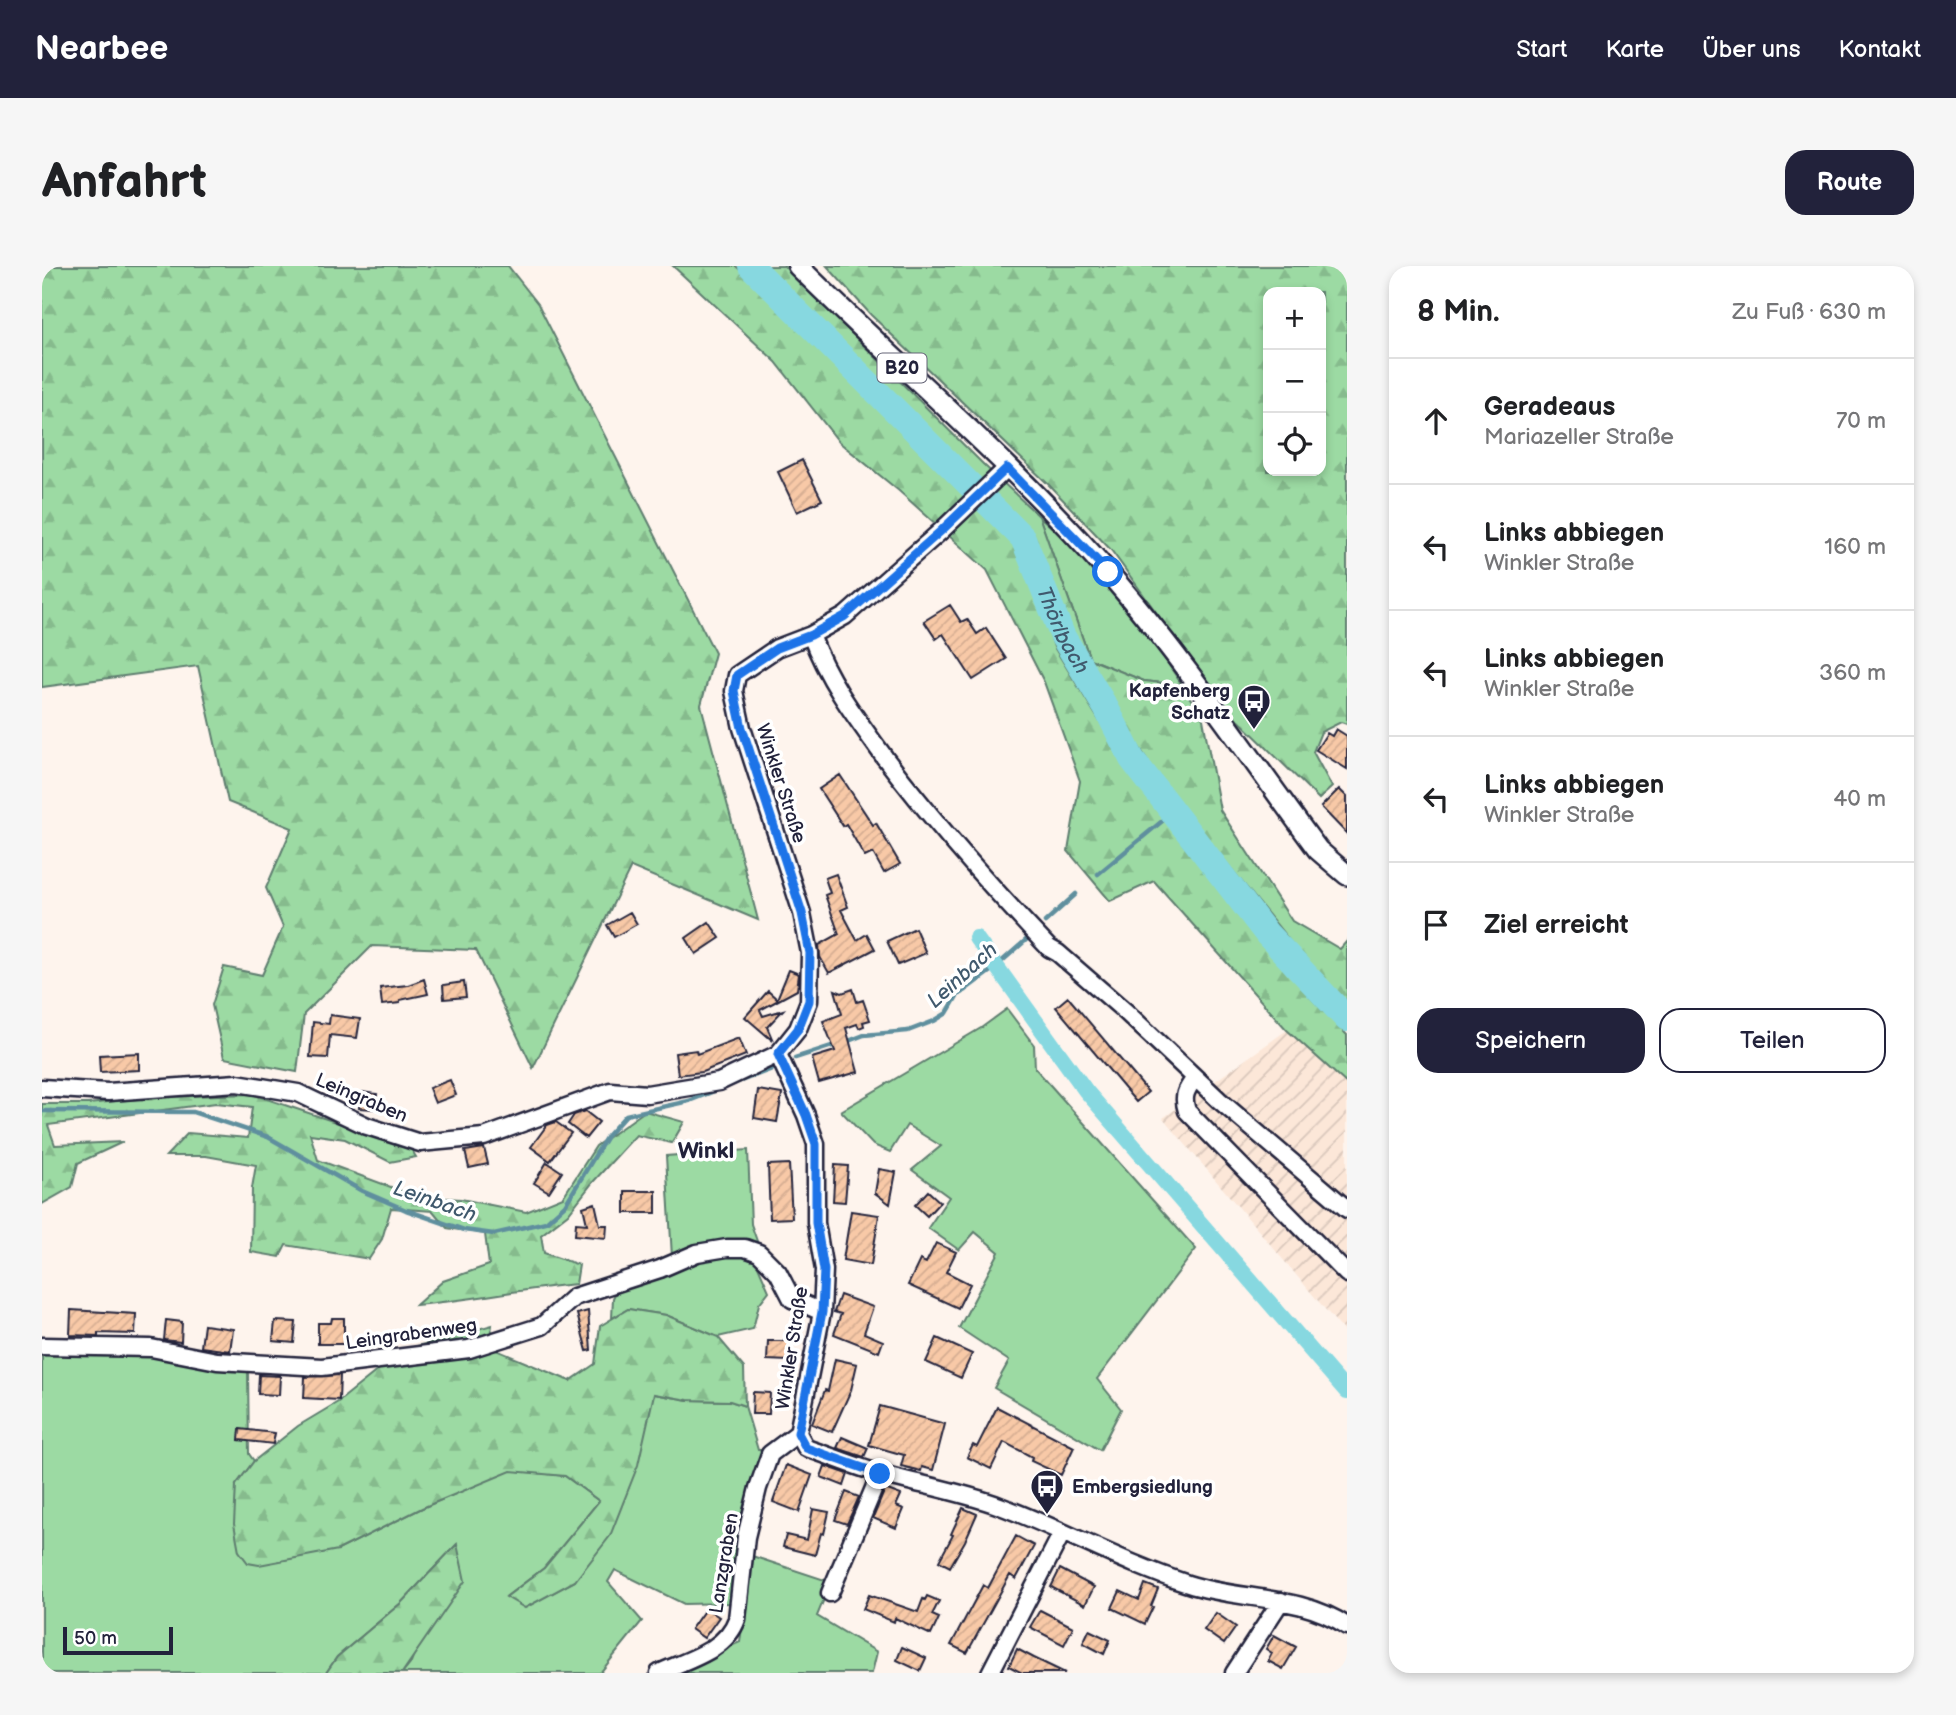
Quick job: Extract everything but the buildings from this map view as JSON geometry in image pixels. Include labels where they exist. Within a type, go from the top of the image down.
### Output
[{"type":"main road","name":"B20","points":[[798,266],[1108,572],[1206,698],[1318,850],[1347,875]]},
{"type":"street","name":"Winkler Straße","points":[[1004,470],[942,530],[845,616],[811,635],[777,648],[737,675],[734,691],[742,728],[802,913],[810,953],[809,1001],[798,1029],[778,1054],[816,1144],[816,1223],[824,1270],[822,1312],[798,1433],[806,1448],[880,1474],[974,1497],[1191,1585],[1281,1601],[1347,1626]]},
{"type":"street","points":[[811,635],[823,666],[859,723],[961,853],[1049,948],[1126,1012],[1195,1078],[1347,1209]]},
{"type":"street","name":"Leingraben","points":[[42,1088],[107,1092],[237,1083],[298,1093],[367,1126],[420,1143],[484,1136],[610,1091],[647,1094],[719,1082],[778,1054]]},
{"type":"street","points":[[1195,1078],[1183,1099],[1187,1111],[1347,1274]]},
{"type":"street","name":"Leingrabenweg","points":[[42,1346],[151,1348],[217,1361],[322,1367],[469,1349],[542,1326],[574,1297],[660,1269],[697,1253],[727,1248],[744,1248],[759,1253],[778,1272],[792,1299],[822,1312]]},
{"type":"street","name":"Lanzgraben","points":[[659,1673],[705,1653],[723,1642],[733,1631],[737,1619],[746,1537],[758,1488],[770,1454],[798,1433]]},
{"type":"street","points":[[830,1593],[880,1474]]},
{"type":"street","points":[[990,1673],[1062,1534]]},
{"type":"street","points":[[1234,1673],[1281,1601]]},
{"type":"shaded area","points":[[1287,1030],[1347,1084],[1347,1335],[1163,1118]]},
{"type":"green space","points":[[42,266],[508,266],[538,304],[715,653],[701,705],[758,920],[631,867],[533,1068],[476,950],[372,946],[304,1014],[297,1072],[224,1058],[212,1005],[224,967],[262,975],[283,927],[266,888],[292,828],[228,802],[198,666],[42,687]]},
{"type":"green space","points":[[673,266],[736,266],[1019,546],[1054,647],[1127,766],[1185,847],[1310,997],[1347,1035],[1347,1084],[1287,1030],[1154,881],[1110,901],[1068,851],[1080,781],[1044,682],[987,570],[899,491],[839,442],[776,362]]},
{"type":"green space","points":[[763,266],[784,266],[985,466],[1039,516],[1090,659],[1144,681],[1182,685],[1203,719],[1220,810],[1292,921],[1340,949],[1347,941],[1347,1007],[1326,986],[1163,784],[1088,668],[1027,535]]},
{"type":"green space","points":[[827,266],[1347,266],[1347,724],[1341,722],[1321,732],[1313,752],[1332,787],[1319,799],[1224,706],[1111,550],[1048,484],[871,315]]},
{"type":"green space","points":[[1039,516],[1091,563],[1145,629],[1182,685],[1144,681],[1090,659]]},
{"type":"green space","points":[[1007,1009],[1034,1045],[1035,1068],[1196,1249],[1097,1379],[1121,1409],[1100,1450],[994,1388],[1009,1361],[959,1328],[999,1252],[975,1232],[959,1250],[928,1228],[949,1197],[912,1170],[941,1146],[907,1125],[890,1152],[873,1145],[841,1111],[981,1028]]},
{"type":"green space","points":[[252,1094],[410,1147],[416,1157],[390,1162],[345,1139],[310,1134],[318,1160],[415,1196],[461,1199],[526,1212],[563,1197],[596,1146],[645,1111],[684,1122],[672,1143],[636,1135],[568,1214],[541,1235],[544,1253],[579,1265],[576,1284],[456,1300],[416,1305],[443,1281],[489,1265],[485,1234],[447,1228],[433,1211],[391,1208],[382,1239],[369,1259],[286,1245],[280,1257],[251,1252],[252,1188],[256,1165],[206,1156],[166,1156],[188,1133],[248,1138],[252,1107],[216,1103],[48,1125],[55,1145],[123,1142],[78,1163],[72,1187],[42,1204],[42,1104],[88,1104],[157,1097]]},
{"type":"green space","points":[[748,1150],[751,1224],[758,1244],[672,1257],[666,1156]]},
{"type":"green space","points":[[739,1251],[754,1257],[769,1291],[759,1304],[753,1329],[718,1337],[666,1315],[628,1309],[612,1318],[613,1298],[618,1288],[680,1265]]},
{"type":"green space","points":[[628,1309],[666,1315],[718,1337],[744,1368],[745,1406],[730,1401],[688,1400],[654,1394],[638,1465],[610,1536],[575,1581],[525,1608],[506,1597],[544,1568],[599,1501],[565,1476],[511,1471],[422,1508],[338,1550],[259,1565],[248,1563],[239,1551],[234,1524],[236,1485],[254,1461],[298,1426],[338,1402],[403,1350],[492,1325],[489,1347],[570,1381],[595,1364],[600,1326]]},
{"type":"green space","points":[[42,1350],[163,1355],[217,1368],[248,1371],[249,1454],[254,1461],[236,1485],[338,1550],[422,1508],[511,1470],[565,1476],[599,1501],[544,1568],[507,1596],[525,1607],[575,1581],[654,1394],[688,1400],[730,1401],[745,1406],[758,1450],[766,1450],[732,1603],[684,1604],[615,1570],[608,1582],[642,1621],[600,1673],[402,1673],[411,1662],[457,1544],[401,1603],[337,1657],[326,1673],[42,1673]]},
{"type":"green space","points":[[457,1544],[465,1581],[402,1673],[326,1673],[337,1657],[401,1603]]},
{"type":"green space","points":[[752,1556],[831,1582],[817,1616],[877,1652],[872,1673],[680,1673],[681,1668],[740,1642]]},
{"type":"waterway","name":"Thörlbach","points":[[751,266],[1023,538],[1063,637],[1106,708],[1132,759],[1267,934],[1347,1019]]},
{"type":"waterway","name":"Leinbach","points":[[1098,874],[1172,813]]},
{"type":"waterway","name":"Leinbach","points":[[1045,922],[1076,894]]},
{"type":"waterway","points":[[976,938],[1086,1091],[1347,1392]]},
{"type":"waterway","name":"Leinbach","points":[[846,1042],[864,1035],[908,1031],[934,1021],[947,1013],[957,996],[1026,940]]},
{"type":"waterway","name":"Leinbach","points":[[795,1058],[838,1044]]},
{"type":"waterway","name":"Leinbach","points":[[730,1085],[775,1068]]},
{"type":"waterway","name":"Leinbach","points":[[42,1111],[193,1112],[268,1137],[362,1191],[406,1210],[464,1230],[494,1234],[546,1222],[565,1205],[607,1136],[626,1115],[689,1101],[722,1088]]},
{"type":"place","name":"Kapfenberg Schatz","points":[[1254,731]]},
{"type":"place","name":"Embergsiedlung","points":[[1047,1516]]},
{"type":"district","name":"Winkl","points":[[706,1150]]},
{"type":"route","points":[[880,1474],[806,1448],[798,1433],[822,1312],[824,1270],[816,1223],[816,1144],[778,1054],[798,1029],[809,1001],[810,953],[802,913],[742,728],[734,691],[737,675],[777,648],[811,635],[845,616],[1007,468],[1108,572]]}]
